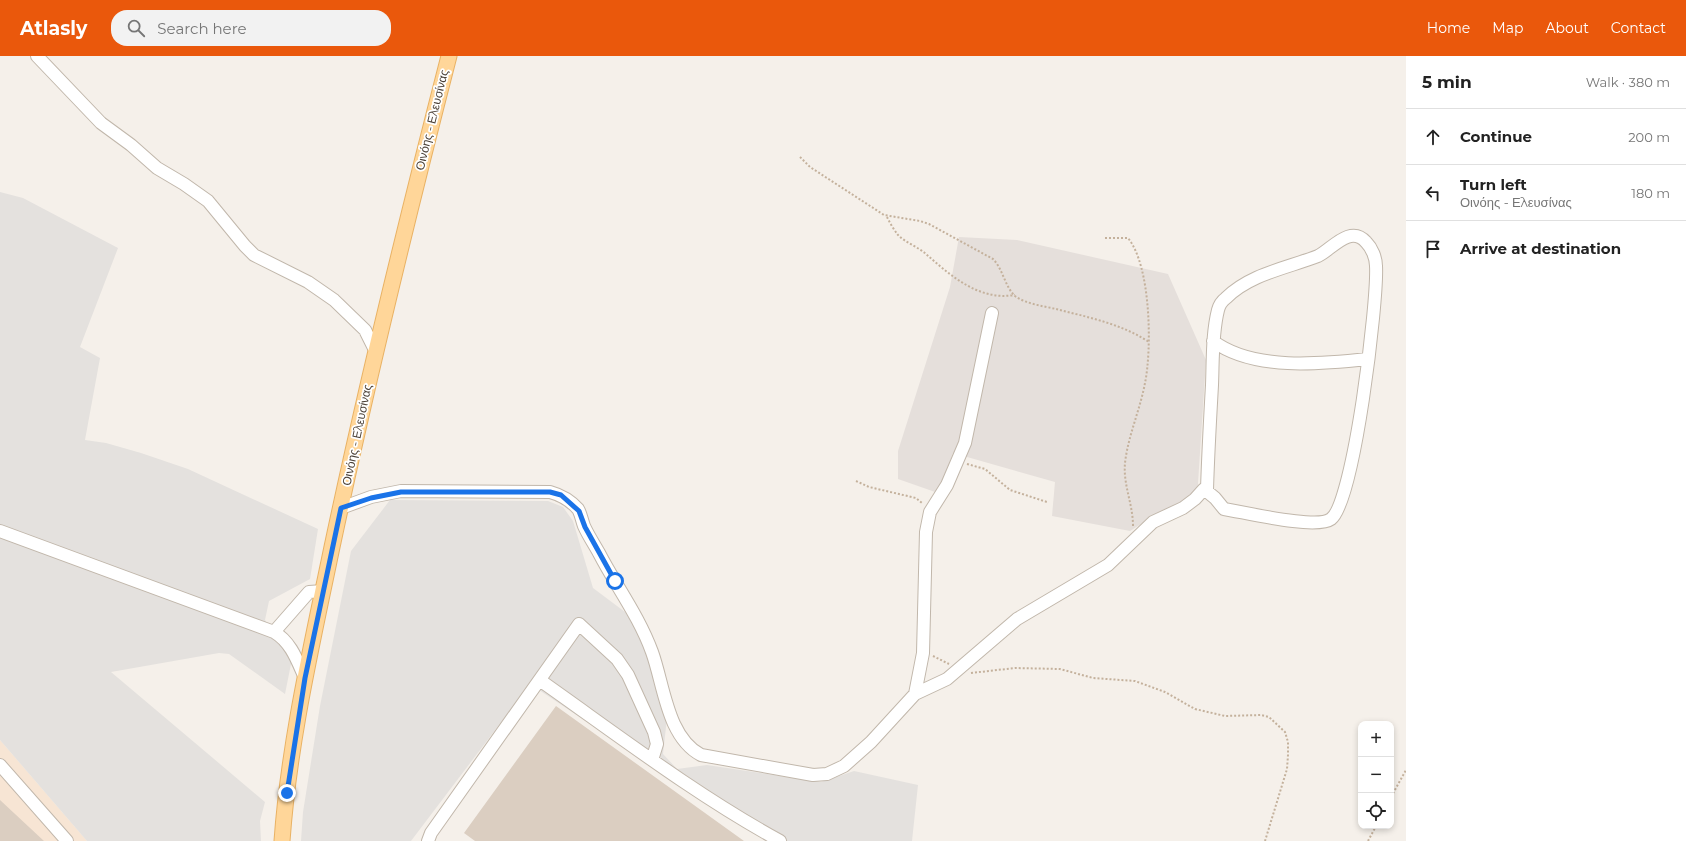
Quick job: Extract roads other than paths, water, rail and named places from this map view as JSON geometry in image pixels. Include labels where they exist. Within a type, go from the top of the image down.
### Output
[{"type":"main road","name":"Οινόης - Ελευσίνας","points":[[282,841],[290,765],[305,678],[323,591],[375,350],[449,56]]},
{"type":"street","points":[[37,56],[101,123],[157,168],[184,184],[208,201],[245,246],[254,254],[308,282],[334,300],[365,330],[375,350]]},
{"type":"street","points":[[341,508],[371,498],[401,492],[550,492],[561,495],[579,511],[585,527],[608,571],[637,618],[652,653],[679,736],[691,750],[701,755],[813,775],[827,774],[844,766],[871,742],[915,694],[947,679],[1017,619],[1108,566],[1153,522],[1183,508],[1195,499],[1204,489],[1207,490],[1213,341],[1218,308],[1232,293],[1244,284],[1267,274],[1319,256],[1337,241],[1347,237],[1357,237],[1366,240],[1372,251],[1376,264],[1376,295],[1358,428],[1348,475],[1337,512],[1330,519],[1324,522],[1311,523],[1224,509],[1215,498],[1204,489]]},
{"type":"street","points":[[915,694],[923,653],[926,532],[930,512],[947,485],[965,444],[992,313]]},
{"type":"street","points":[[1213,341],[1236,355],[1263,360],[1318,364],[1368,359]]},
{"type":"street","points":[[0,531],[274,632],[284,638],[305,678]]},
{"type":"street","points":[[274,632],[309,592],[323,591]]},
{"type":"street","points":[[428,841],[431,833],[541,681],[579,624],[617,658],[628,675],[654,732],[656,744],[652,760]]},
{"type":"street","points":[[541,681],[652,760],[750,824],[780,841]]},
{"type":"street","points":[[0,765],[66,841]]}]
